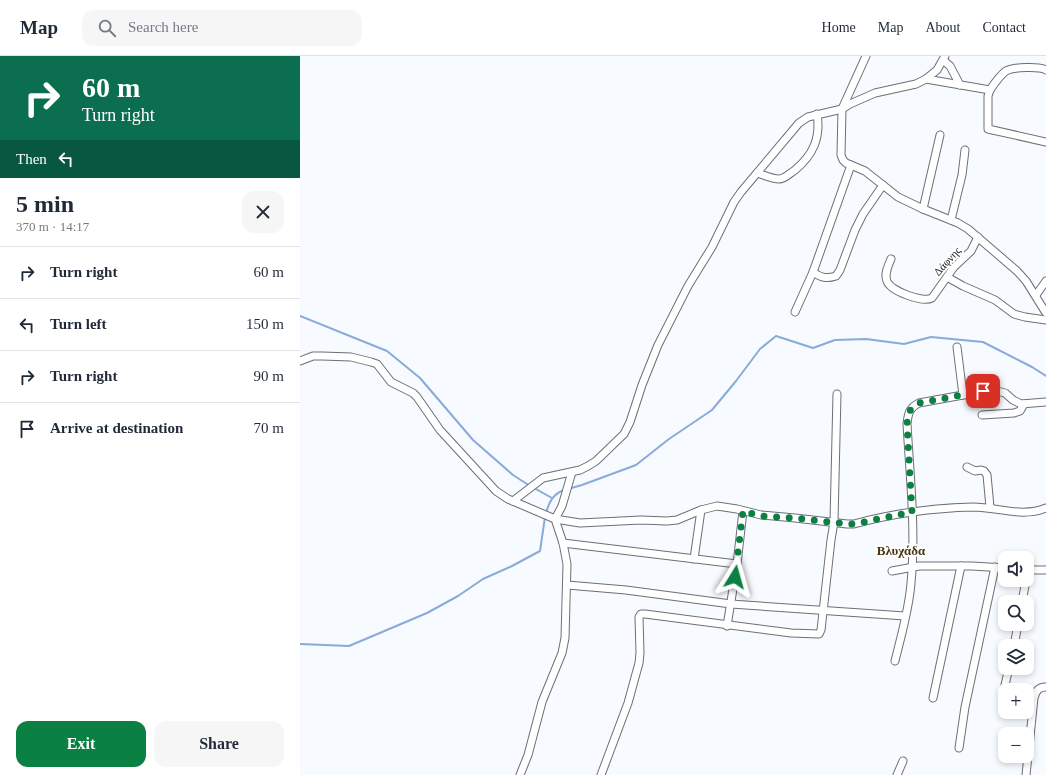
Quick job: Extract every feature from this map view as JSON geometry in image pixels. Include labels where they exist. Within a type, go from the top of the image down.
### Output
[{"type":"street","points":[[866,56],[842,109],[841,155],[843,160],[865,171],[898,197],[968,229],[1017,271],[1036,295],[1046,313]]},
{"type":"street","points":[[514,501],[543,478],[572,472],[596,462],[628,429],[651,359],[695,274],[715,243],[734,202],[757,172],[799,124],[808,117],[842,109],[876,93],[916,84],[926,79],[937,70],[944,58],[960,84]]},
{"type":"street","points":[[1045,68],[1008,69],[1004,72],[990,90],[988,96],[988,129],[1046,142]]},
{"type":"street","points":[[926,79],[990,90]]},
{"type":"street","points":[[757,172],[779,179],[785,177],[804,162],[815,145],[819,124],[817,114]]},
{"type":"street","points":[[923,209],[940,135]]},
{"type":"street","points":[[951,220],[962,175],[965,150]]},
{"type":"street","points":[[795,312],[813,272],[851,165]]},
{"type":"street","points":[[813,272],[823,278],[836,276],[863,214],[883,185]]},
{"type":"street","name":"Δάφνης","points":[[891,260],[886,273],[888,284],[902,293],[928,300],[932,298],[954,267],[971,251],[978,237]]},
{"type":"street","points":[[947,277],[963,286],[995,300],[1019,316],[1046,320]]},
{"type":"street","points":[[1036,295],[1046,280]]},
{"type":"street","points":[[957,347],[963,395]]},
{"type":"street","points":[[300,361],[313,356],[336,356],[358,359],[377,364],[391,382],[413,393],[417,397],[440,430],[496,491],[514,501],[555,519],[580,523],[641,520],[668,521],[677,520],[701,510],[717,506],[737,509],[761,516],[854,524],[912,512],[944,508],[990,507],[1024,513],[1036,512],[1046,508]]},
{"type":"street","points":[[895,661],[909,598],[912,566],[912,512],[907,424],[908,413],[919,403],[997,390],[1005,393],[1018,403],[1024,404],[1046,402]]},
{"type":"street","points":[[601,775],[628,703],[639,663],[640,615],[645,614],[727,626],[791,633],[819,634],[824,610],[834,522],[837,394]]},
{"type":"street","points":[[982,415],[1014,413],[1020,411],[1024,404]]},
{"type":"street","points":[[966,467],[975,471],[984,471],[987,475],[990,507]]},
{"type":"street","points":[[520,775],[528,755],[542,702],[562,653],[564,644],[567,564],[563,543],[555,519],[562,506],[572,472]]},
{"type":"street","points":[[694,559],[701,510]]},
{"type":"street","points":[[727,626],[737,564],[743,511]]},
{"type":"street","points":[[563,543],[737,564]]},
{"type":"street","points":[[892,571],[912,566],[998,567]]},
{"type":"street","points":[[933,698],[961,566]]},
{"type":"street","points":[[959,748],[965,707],[995,567]]},
{"type":"street","points":[[1034,570],[1046,570]]},
{"type":"street","points":[[567,585],[626,590],[731,604],[905,616]]},
{"type":"street","points":[[1034,693],[1038,689],[1046,687]]},
{"type":"street","points":[[1026,775],[1029,719]]},
{"type":"street","points":[[897,775],[904,761]]},
{"type":"waterway","points":[[300,316],[387,351],[420,378],[473,440],[513,475],[530,486]]},
{"type":"waterway","points":[[568,489],[636,465],[669,439],[712,410],[760,349],[776,336],[813,348],[835,340],[866,339],[904,344],[931,337],[983,342],[1032,367],[1046,376]]},
{"type":"waterway","points":[[534,488],[552,498]]},
{"type":"waterway","points":[[546,513],[552,499],[564,490]]},
{"type":"waterway","points":[[300,644],[349,646],[427,613],[458,596],[483,579],[540,551],[545,517]]},
{"type":"district","name":"Βλυχάδα","points":[[901,550]]},
{"type":"route","points":[[735,577],[743,511],[761,516],[847,524],[854,524],[912,512],[907,424],[908,413],[919,403],[983,391]]}]
